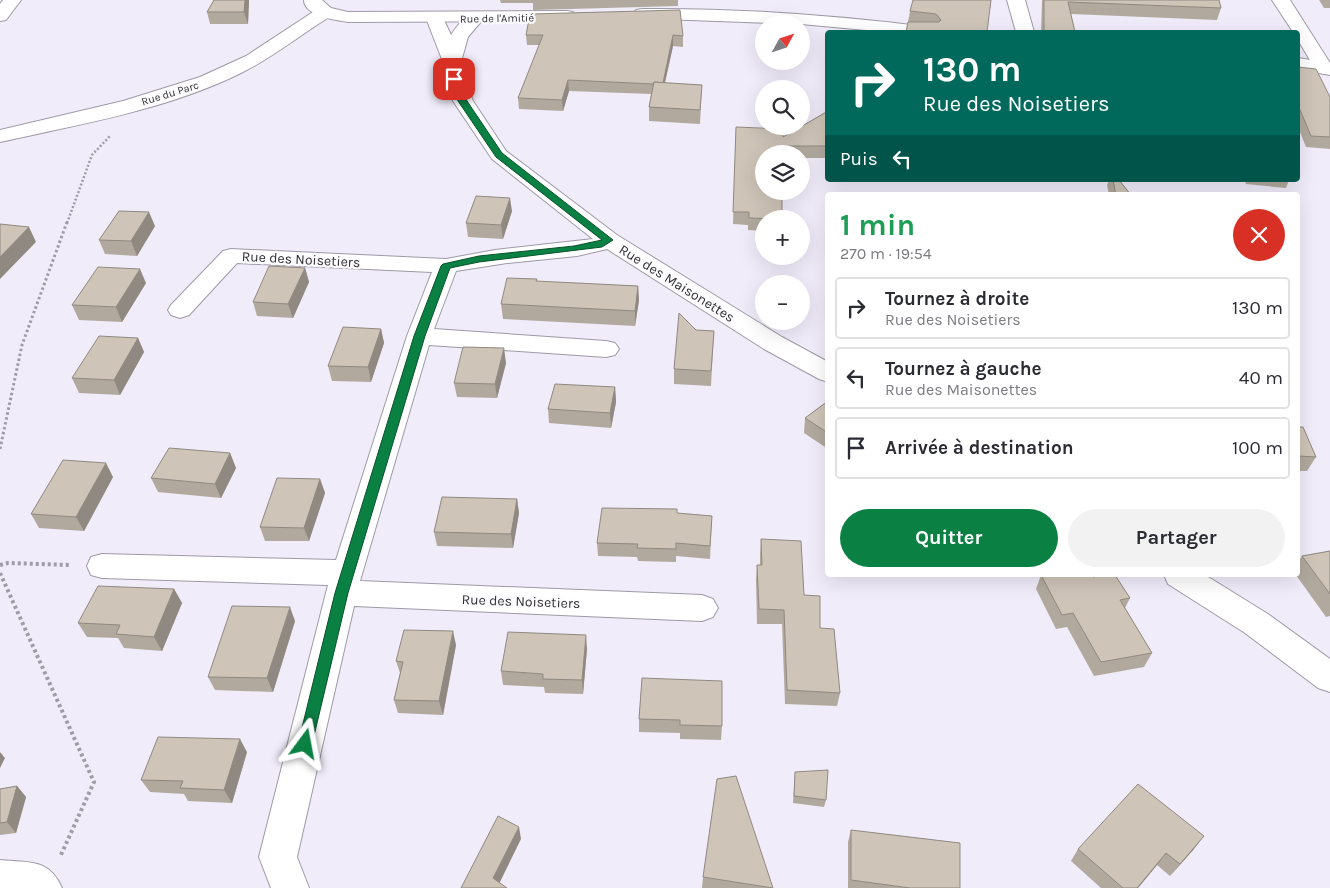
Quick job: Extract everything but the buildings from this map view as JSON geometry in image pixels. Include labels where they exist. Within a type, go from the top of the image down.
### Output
[{"type":"street","points":[[0,16],[12,0]]},
{"type":"street","points":[[1016,0],[1024,30]]},
{"type":"street","points":[[1282,0],[1327,69]]},
{"type":"street","name":"Rue de l'Amitié","points":[[319,6],[348,17],[475,18],[583,16]]},
{"type":"street","name":"Rue du Parc","points":[[0,136],[144,102],[207,81],[243,65],[277,45],[305,24],[319,6]]},
{"type":"street","points":[[622,15],[679,14],[789,19],[907,30]]},
{"type":"street","name":"Rue des Maisonettes","points":[[435,18],[452,62],[454,79],[462,101],[499,155],[609,240],[825,371]]},
{"type":"street","name":"Rue des Maisonettes","points":[[452,62],[459,36],[475,18]]},
{"type":"street","points":[[1300,64],[1327,69]]},
{"type":"street","name":"Rue des Noisetiers","points":[[180,310],[231,256],[446,266],[479,259],[602,244],[609,240]]},
{"type":"street","points":[[290,888],[278,857],[344,583],[419,336],[446,266]]},
{"type":"street","points":[[419,336],[606,349]]},
{"type":"street","name":"Rue des Noisetiers","points":[[102,566],[702,608]]},
{"type":"street","points":[[1182,577],[1222,600],[1278,637],[1330,678]]},
{"type":"street","points":[[0,878],[37,882],[50,875]]},
{"type":"path","points":[[0,449],[22,345],[92,155],[144,102]]},
{"type":"path","points":[[0,565],[8,563],[102,566]]},
{"type":"path","points":[[0,573],[94,782],[50,875]]},
{"type":"route","points":[[305,744],[341,593],[419,336],[446,266],[479,259],[602,244],[609,240],[546,194],[499,155],[462,101],[454,79]]}]
